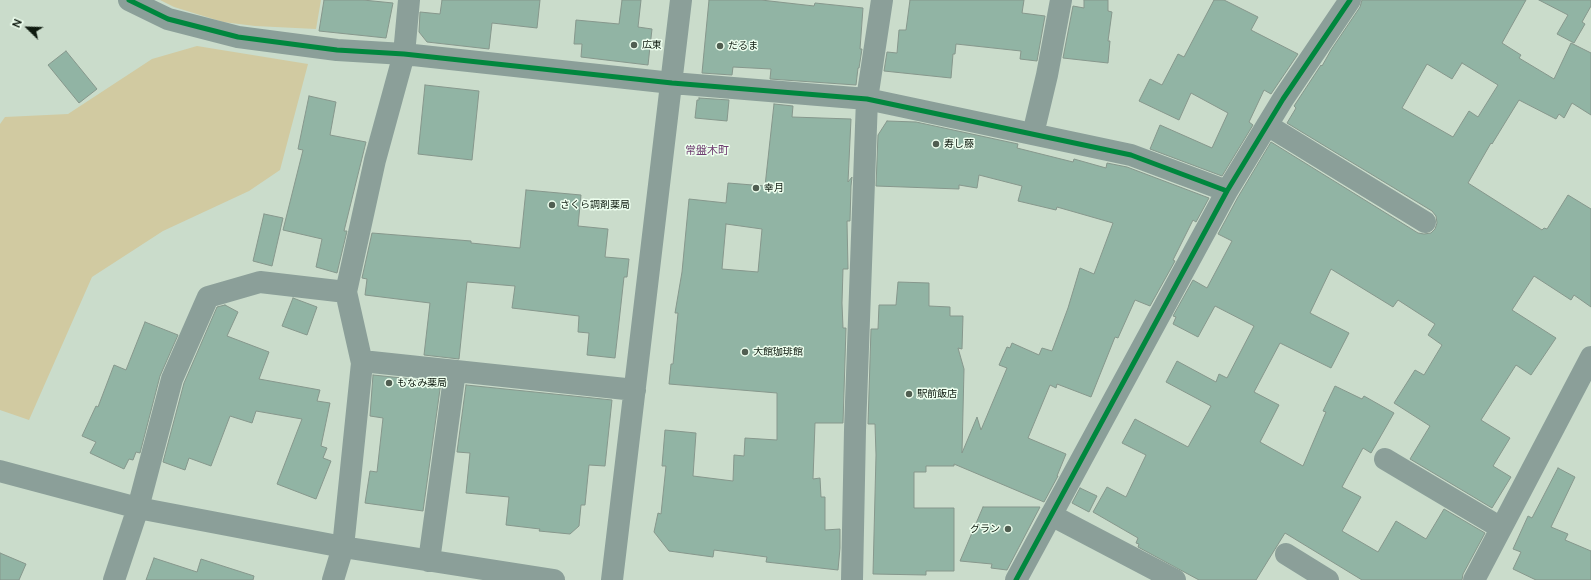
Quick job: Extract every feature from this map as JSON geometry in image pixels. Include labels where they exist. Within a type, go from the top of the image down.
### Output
[{"type":"street","points":[[130,0],[168,19],[238,37],[337,50],[404,54],[672,83],[868,99],[1131,155],[1227,191]]},
{"type":"street","points":[[333,580],[343,547],[362,361],[346,292],[375,160],[404,54],[409,0]]},
{"type":"street","points":[[612,580],[681,0]]},
{"type":"street","points":[[852,580],[855,430],[868,99],[882,0]]},
{"type":"street","points":[[1033,134],[1047,75],[1061,0]]},
{"type":"street","points":[[1016,580],[1227,191],[1267,125],[1350,0]]},
{"type":"street","points":[[1267,125],[1425,222]]},
{"type":"street","points":[[114,580],[138,508],[172,379],[208,297],[260,282],[346,292]]},
{"type":"street","points":[[1474,580],[1591,357]]},
{"type":"street","points":[[362,361],[635,390]]},
{"type":"street","points":[[429,561],[455,370]]},
{"type":"street","points":[[1385,459],[1501,528]]},
{"type":"street","points":[[0,471],[138,508],[343,547],[429,561],[460,573],[554,580]]},
{"type":"street","points":[[1051,515],[1175,580]]},
{"type":"street","points":[[1286,554],[1328,580]]},
{"type":"shaded area","points":[[160,0],[321,0],[316,29],[255,26],[223,22],[174,7]]},
{"type":"shaded area","points":[[197,46],[308,64],[280,170],[249,191],[163,231],[92,277],[29,420],[0,410],[0,124],[5,117],[68,114],[152,59]]},
{"type":"building","points":[[324,0],[363,0],[393,3],[386,38],[319,31]]},
{"type":"building","points":[[442,0],[540,0],[537,28],[492,23],[489,49],[427,42],[419,32],[420,12],[440,14]]},
{"type":"building","points":[[622,0],[641,0],[638,27],[652,29],[648,65],[581,57],[582,44],[574,44],[576,20],[619,24]]},
{"type":"building","points":[[709,0],[761,0],[814,6],[815,3],[863,8],[860,49],[862,49],[856,85],[770,79],[771,69],[733,67],[732,75],[702,73]]},
{"type":"building","points":[[910,0],[1024,0],[1022,13],[1045,16],[1037,61],[1020,59],[1021,51],[956,44],[955,54],[953,54],[951,78],[884,71],[887,52],[897,53],[899,30],[906,30]]},
{"type":"building","points":[[1084,0],[1108,0],[1108,11],[1112,12],[1108,41],[1110,41],[1108,63],[1063,58],[1073,6],[1084,8]]},
{"type":"building","points":[[1214,0],[1224,0],[1258,17],[1251,30],[1298,54],[1271,94],[1264,90],[1249,122],[1253,125],[1222,176],[1150,149],[1160,125],[1212,148],[1228,113],[1191,93],[1179,120],[1139,101],[1150,79],[1162,85],[1178,54],[1184,57]]},
{"type":"building","points":[[1362,0],[1526,0],[1502,43],[1521,55],[1519,58],[1554,79],[1571,43],[1591,53],[1591,115],[1572,103],[1564,118],[1559,114],[1556,119],[1519,100],[1492,144],[1491,143],[1468,183],[1542,230],[1544,228],[1547,229],[1568,195],[1591,209],[1591,307],[1574,295],[1571,300],[1534,276],[1512,310],[1556,338],[1531,375],[1516,365],[1481,420],[1510,438],[1493,466],[1511,477],[1492,508],[1410,459],[1430,426],[1394,403],[1415,370],[1424,375],[1442,345],[1428,335],[1435,324],[1398,300],[1393,307],[1331,269],[1310,313],[1349,333],[1331,368],[1280,343],[1254,392],[1279,405],[1260,442],[1303,466],[1326,412],[1323,411],[1335,386],[1362,399],[1364,396],[1394,413],[1371,453],[1363,448],[1342,487],[1361,497],[1342,531],[1378,552],[1396,521],[1426,539],[1444,509],[1485,533],[1463,574],[1462,580],[1362,580],[1285,533],[1256,580],[1199,580],[1138,547],[1139,544],[1136,543],[1138,538],[1093,512],[1107,487],[1126,497],[1146,455],[1122,443],[1135,419],[1188,447],[1211,406],[1166,382],[1177,361],[1216,382],[1219,374],[1227,378],[1254,326],[1215,306],[1198,337],[1173,324],[1176,317],[1173,316],[1193,280],[1207,288],[1232,241],[1218,234],[1271,142],[1418,233],[1431,233],[1435,229],[1437,223],[1436,216],[1432,211],[1287,123],[1296,108],[1294,106],[1360,7]],"holes":[[[1462,63],[1498,85],[1478,117],[1469,111],[1453,137],[1402,108],[1427,64],[1452,79]]]},
{"type":"building","points":[[1539,0],[1591,0],[1591,6],[1582,22],[1585,24],[1574,43],[1557,34],[1568,15]]},
{"type":"building","points":[[66,51],[97,89],[79,103],[48,65]]},
{"type":"building","points":[[425,85],[479,91],[472,160],[418,154]]},
{"type":"building","points":[[309,96],[336,102],[330,135],[366,142],[344,231],[347,231],[337,273],[316,267],[322,239],[283,230],[303,150],[298,149]]},
{"type":"building","points":[[699,98],[729,100],[727,121],[695,118],[697,100],[699,100]]},
{"type":"building","points":[[774,104],[793,106],[792,117],[851,119],[848,182],[852,177],[850,221],[847,221],[848,269],[843,269],[842,303],[843,328],[846,328],[843,423],[815,423],[813,479],[820,478],[821,497],[825,497],[825,530],[840,529],[838,570],[766,562],[767,557],[714,550],[713,557],[669,551],[654,532],[658,513],[661,514],[666,466],[662,466],[665,430],[696,433],[693,476],[733,481],[734,455],[744,456],[745,438],[777,440],[777,393],[669,384],[671,364],[673,364],[678,313],[675,313],[682,272],[689,199],[726,203],[728,183],[765,186]],"holes":[[[726,224],[762,229],[758,272],[722,269]]]},
{"type":"building","points":[[887,121],[916,122],[1018,144],[1017,148],[1073,162],[1074,159],[1106,168],[1107,163],[1127,167],[1209,198],[1196,222],[1193,220],[1173,260],[1175,261],[1150,306],[1135,300],[1118,338],[1115,337],[1091,397],[1057,384],[1056,388],[1050,385],[1028,438],[1066,454],[1058,476],[1044,502],[954,464],[954,466],[926,466],[926,472],[914,472],[914,508],[954,508],[954,571],[926,571],[926,575],[873,574],[876,455],[875,424],[868,424],[871,329],[878,329],[879,305],[896,305],[898,282],[929,283],[929,306],[950,307],[950,316],[963,316],[962,349],[958,348],[964,369],[962,453],[977,417],[981,430],[1007,368],[999,365],[1007,347],[1010,348],[1012,343],[1039,355],[1042,348],[1052,351],[1068,308],[1080,268],[1094,274],[1113,223],[1057,207],[1056,210],[1018,201],[1022,186],[979,175],[977,188],[959,185],[959,189],[876,186],[878,135]]},
{"type":"building","points":[[526,190],[581,195],[578,226],[608,229],[605,257],[629,259],[627,277],[624,277],[615,358],[587,355],[589,333],[578,332],[579,316],[512,308],[515,286],[467,282],[459,359],[424,355],[430,303],[365,295],[367,279],[362,278],[372,233],[471,241],[471,243],[520,248]]},
{"type":"building","points":[[264,214],[283,218],[272,266],[253,261]]},
{"type":"building","points":[[293,298],[317,307],[307,335],[282,326]]},
{"type":"building","points":[[225,305],[238,312],[227,336],[269,352],[259,379],[320,390],[317,401],[330,403],[321,446],[327,448],[323,458],[331,461],[316,499],[277,484],[302,419],[256,411],[252,423],[230,416],[211,466],[189,458],[185,470],[163,462],[184,383],[217,307]]},
{"type":"building","points":[[145,322],[178,335],[160,376],[140,453],[136,452],[133,460],[129,459],[124,469],[90,453],[96,442],[82,436],[96,406],[98,407],[114,365],[126,370]]},
{"type":"building","points":[[373,375],[441,382],[423,511],[365,503],[370,471],[377,472],[383,418],[370,416]]},
{"type":"building","points":[[466,385],[612,400],[605,466],[589,465],[585,505],[581,505],[579,526],[570,534],[539,531],[540,529],[506,525],[509,497],[466,493],[470,453],[457,452]]},
{"type":"building","points":[[1558,468],[1575,477],[1551,527],[1568,534],[1565,540],[1591,551],[1591,580],[1536,580],[1513,569],[1521,552],[1513,549],[1528,516],[1532,518]]},
{"type":"building","points":[[1080,488],[1097,496],[1089,512],[1072,503]]},
{"type":"building","points":[[983,507],[1040,507],[1007,570],[991,568],[992,564],[960,561]]},
{"type":"building","points":[[0,553],[26,564],[19,580],[0,580]]},
{"type":"building","points":[[154,558],[197,572],[201,559],[254,576],[253,580],[146,580]]},
{"type":"cycle path","points":[[129,0],[168,19],[238,37],[337,50],[404,54],[672,83],[867,99],[1131,155],[1227,191]]},
{"type":"cycle path","points":[[1016,580],[1227,191],[1283,99],[1350,0]]},
{"type":"place","name":"広東","points":[[634,45]]},
{"type":"place","name":"だるま","points":[[720,46]]},
{"type":"place","name":"寿し藤","points":[[936,144]]},
{"type":"place","name":"幸月","points":[[756,188]]},
{"type":"place","name":"さくら調剤薬局","points":[[552,205]]},
{"type":"place","name":"大館珈琲館","points":[[745,352]]},
{"type":"place","name":"もなみ薬局","points":[[389,383]]},
{"type":"place","name":"駅前飯店","points":[[909,394]]},
{"type":"place","name":"グラン","points":[[1008,529]]},
{"type":"district","name":"常盤木町","points":[[707,151]]}]
